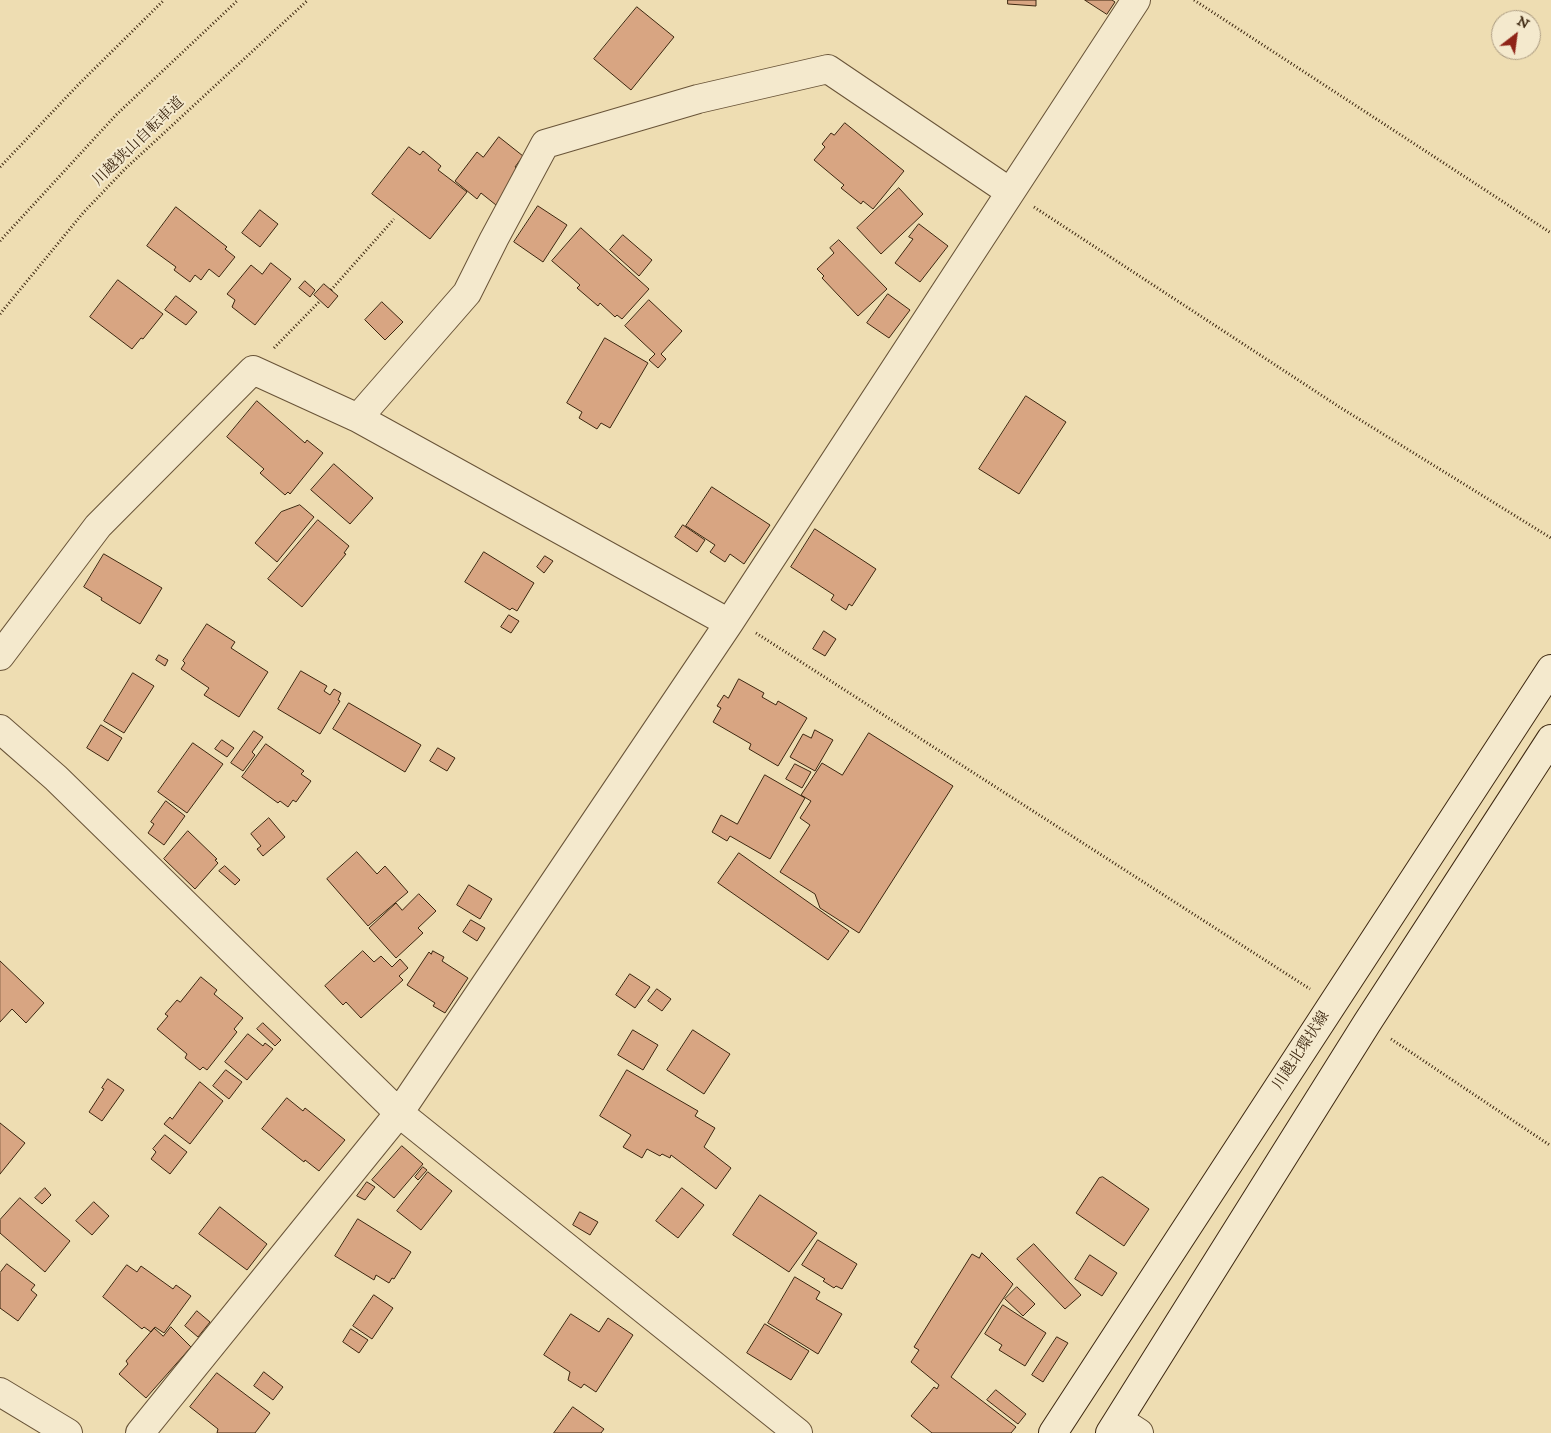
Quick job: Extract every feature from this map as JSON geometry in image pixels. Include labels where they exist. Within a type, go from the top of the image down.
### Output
[{"type":"street","points":[[140,1433],[399,1113],[729,623],[1136,0]]},
{"type":"street","points":[[358,418],[468,293],[494,238],[545,144],[698,99],[828,69],[1010,192]]},
{"type":"street","points":[[0,656],[98,526],[253,370],[358,418],[729,623]]},
{"type":"street","name":"川越北環状線","points":[[1053,1433],[1551,669]]},
{"type":"street","points":[[0,729],[56,778],[399,1113],[798,1433]]},
{"type":"street","points":[[1123,1429],[1367,1023],[1551,739]]},
{"type":"street","points":[[0,1392],[68,1433]]},
{"type":"path","points":[[0,167],[79,84],[164,0]]},
{"type":"path","points":[[0,241],[116,115],[238,0]]},
{"type":"path","name":"川越狭山自転車道","points":[[0,314],[83,213],[125,169],[308,0]]},
{"type":"path","points":[[1194,0],[1551,233]]},
{"type":"path","points":[[1010,192],[1341,408],[1551,538]]},
{"type":"path","points":[[331,290],[394,219]]},
{"type":"path","points":[[253,370],[320,301]]},
{"type":"path","points":[[729,623],[765,638],[1334,1004]]},
{"type":"path","points":[[1367,1023],[1551,1146]]},
{"type":"building","points":[[1008,0],[1036,0],[1036,6],[1008,4]]},
{"type":"building","points":[[1085,0],[1112,0],[1115,2],[1107,14]]},
{"type":"building","points":[[637,7],[674,37],[631,90],[594,59]]},
{"type":"building","points":[[845,123],[904,171],[873,209],[863,201],[861,204],[841,188],[844,185],[814,160],[825,147],[822,144],[831,133],[834,135]]},
{"type":"building","points":[[499,137],[523,156],[515,167],[518,170],[513,183],[496,205],[481,193],[477,199],[455,181],[477,152],[483,157]]},
{"type":"building","points":[[409,147],[420,155],[423,151],[441,166],[438,170],[467,192],[430,239],[372,194]]},
{"type":"building","points":[[899,188],[923,214],[881,254],[857,228]]},
{"type":"building","points":[[538,206],[567,225],[543,262],[514,242]]},
{"type":"building","points":[[176,207],[227,247],[225,249],[235,257],[219,277],[209,269],[201,280],[195,275],[190,282],[174,270],[176,267],[147,246]]},
{"type":"building","points":[[260,210],[278,224],[260,247],[242,233]]},
{"type":"building","points":[[919,224],[948,246],[920,282],[895,263],[913,239],[909,237]]},
{"type":"building","points":[[581,228],[649,289],[622,319],[617,315],[615,317],[600,303],[598,306],[577,288],[580,285],[552,261]]},
{"type":"building","points":[[623,235],[652,260],[639,276],[610,250]]},
{"type":"building","points":[[839,240],[887,289],[858,316],[822,278],[824,276],[817,269],[834,253],[830,248]]},
{"type":"building","points":[[271,263],[291,279],[255,325],[232,307],[235,300],[227,294],[251,265],[262,274]]},
{"type":"building","points":[[118,280],[163,314],[143,339],[141,338],[132,349],[90,317]]},
{"type":"building","points":[[305,281],[315,290],[310,297],[299,288]]},
{"type":"building","points":[[324,284],[338,296],[328,308],[314,295]]},
{"type":"building","points":[[888,294],[910,310],[889,338],[867,323]]},
{"type":"building","points":[[176,296],[197,312],[186,325],[165,310]]},
{"type":"building","points":[[649,300],[682,331],[661,354],[666,359],[658,368],[649,360],[655,354],[625,326]]},
{"type":"building","points":[[382,302],[403,322],[385,340],[365,320]]},
{"type":"building","points":[[605,338],[648,363],[610,428],[601,423],[597,429],[579,418],[582,412],[567,403]]},
{"type":"building","points":[[1026,396],[1066,422],[1019,494],[979,469]]},
{"type":"building","points":[[257,401],[305,443],[307,440],[323,453],[290,494],[288,492],[285,495],[260,473],[264,469],[227,437]]},
{"type":"building","points":[[334,464],[373,498],[350,524],[311,490]]},
{"type":"building","points":[[712,487],[770,525],[744,564],[730,554],[725,562],[710,552],[715,545],[686,526]]},
{"type":"building","points":[[300,505],[314,517],[277,562],[255,543],[281,512]]},
{"type":"building","points":[[318,520],[349,546],[344,553],[346,554],[302,607],[268,579]]},
{"type":"building","points":[[683,525],[705,540],[697,552],[675,537]]},
{"type":"building","points":[[815,529],[876,569],[852,606],[849,604],[846,610],[831,600],[834,595],[791,567]]},
{"type":"building","points":[[484,552],[534,583],[517,611],[512,608],[510,610],[465,582]]},
{"type":"building","points":[[104,554],[162,588],[140,624],[84,587]]},
{"type":"building","points":[[545,556],[553,561],[544,573],[537,567]]},
{"type":"building","points":[[509,615],[519,621],[511,633],[501,627]]},
{"type":"building","points":[[207,624],[235,642],[231,648],[268,672],[239,717],[204,695],[209,688],[181,669],[185,663],[183,661]]},
{"type":"building","points":[[824,631],[836,639],[825,656],[813,649]]},
{"type":"building","points":[[159,655],[168,660],[165,666],[156,660]]},
{"type":"building","points":[[301,671],[327,686],[324,691],[330,695],[334,689],[341,693],[338,700],[340,701],[320,734],[278,709]]},
{"type":"building","points":[[133,673],[154,686],[124,733],[104,721]]},
{"type":"building","points":[[739,679],[764,693],[762,697],[776,705],[778,701],[807,718],[778,766],[749,749],[751,744],[713,722],[721,708],[717,706],[724,695],[728,698]]},
{"type":"building","points":[[349,703],[421,745],[405,772],[333,729]]},
{"type":"building","points":[[101,725],[122,738],[108,761],[87,748]]},
{"type":"building","points":[[815,730],[833,740],[815,771],[790,757],[803,734],[811,738]]},
{"type":"building","points":[[254,731],[263,737],[252,752],[255,755],[243,771],[231,763]]},
{"type":"building","points":[[869,733],[953,786],[859,933],[820,908],[815,894],[780,872],[810,825],[800,818],[811,801],[801,795],[822,763],[842,775]]},
{"type":"building","points":[[222,740],[234,748],[227,757],[215,749]]},
{"type":"building","points":[[193,743],[223,764],[187,813],[158,792]]},
{"type":"building","points":[[266,744],[304,771],[301,774],[311,781],[296,802],[293,800],[288,807],[280,801],[278,803],[242,777]]},
{"type":"building","points":[[438,748],[455,758],[447,771],[430,761]]},
{"type":"building","points":[[795,764],[811,772],[802,788],[786,779]]},
{"type":"building","points":[[765,775],[805,798],[770,859],[730,836],[727,841],[712,832],[721,815],[737,824]]},
{"type":"building","points":[[166,801],[185,816],[164,845],[148,833],[154,824],[151,822]]},
{"type":"building","points":[[269,818],[285,837],[263,856],[257,849],[261,846],[251,834]]},
{"type":"building","points":[[188,831],[217,859],[215,860],[218,863],[195,889],[164,859]]},
{"type":"building","points":[[357,852],[377,874],[385,866],[408,892],[368,926],[327,879]]},
{"type":"building","points":[[739,853],[849,931],[828,960],[718,883]]},
{"type":"building","points":[[225,866],[240,880],[235,885],[219,871]]},
{"type":"building","points":[[469,885],[492,899],[480,919],[457,905]]},
{"type":"building","points":[[419,894],[436,911],[418,928],[423,933],[396,958],[369,928],[396,903],[402,910]]},
{"type":"building","points":[[471,920],[485,928],[477,941],[463,932]]},
{"type":"building","points":[[363,951],[374,962],[381,956],[392,967],[400,959],[408,968],[399,976],[403,980],[361,1018],[346,1002],[343,1005],[325,986]]},
{"type":"building","points":[[433,951],[444,957],[442,961],[468,978],[445,1013],[433,1006],[435,1003],[407,985],[429,952],[431,954]]},
{"type":"building","points":[[0,961],[44,1003],[26,1023],[12,1009],[0,1022]]},
{"type":"building","points":[[630,974],[650,987],[635,1008],[616,995]]},
{"type":"building","points":[[201,977],[217,990],[214,994],[243,1018],[234,1029],[237,1032],[207,1070],[203,1067],[200,1070],[185,1058],[187,1054],[157,1029],[168,1016],[165,1014],[177,1000],[180,1002]]},
{"type":"building","points":[[657,989],[671,999],[662,1011],[648,1001]]},
{"type":"building","points":[[263,1023],[281,1040],[275,1046],[257,1029]]},
{"type":"building","points":[[633,1030],[658,1045],[643,1070],[618,1055]]},
{"type":"building","points":[[693,1030],[730,1054],[704,1094],[667,1070]]},
{"type":"building","points":[[248,1034],[263,1046],[265,1043],[273,1049],[247,1080],[225,1062]]},
{"type":"building","points":[[226,1070],[242,1082],[229,1099],[213,1086]]},
{"type":"building","points":[[627,1070],[698,1111],[695,1116],[715,1128],[704,1147],[731,1168],[716,1189],[671,1155],[670,1158],[662,1154],[660,1156],[647,1149],[642,1158],[623,1147],[631,1135],[600,1116]]},
{"type":"building","points":[[108,1079],[124,1090],[102,1121],[89,1112],[104,1089],[102,1088]]},
{"type":"building","points":[[200,1082],[223,1101],[190,1144],[164,1124],[170,1117],[172,1119]]},
{"type":"building","points":[[287,1098],[303,1111],[305,1108],[345,1140],[319,1171],[305,1160],[304,1162],[262,1129]]},
{"type":"building","points":[[0,1123],[25,1143],[0,1174]]},
{"type":"building","points":[[165,1135],[187,1152],[170,1174],[151,1159],[156,1152],[153,1149]]},
{"type":"building","points":[[402,1146],[423,1164],[394,1198],[372,1180]]},
{"type":"building","points":[[423,1167],[427,1170],[418,1180],[415,1177]]},
{"type":"building","points":[[428,1172],[452,1191],[421,1230],[397,1211]]},
{"type":"building","points":[[1103,1177],[1149,1209],[1124,1246],[1076,1213],[1099,1178]]},
{"type":"building","points":[[367,1182],[375,1187],[365,1200],[357,1196]]},
{"type":"building","points":[[45,1188],[51,1195],[42,1204],[35,1198]]},
{"type":"building","points":[[682,1188],[704,1205],[678,1238],[656,1221]]},
{"type":"building","points":[[760,1195],[817,1233],[789,1272],[733,1235]]},
{"type":"building","points":[[20,1198],[70,1241],[45,1272],[0,1233],[0,1220]]},
{"type":"building","points":[[94,1202],[109,1216],[92,1235],[76,1221]]},
{"type":"building","points":[[220,1207],[267,1244],[247,1270],[199,1234]]},
{"type":"building","points":[[580,1212],[598,1222],[590,1235],[573,1225]]},
{"type":"building","points":[[358,1219],[411,1252],[394,1279],[392,1278],[389,1283],[376,1275],[374,1280],[335,1256]]},
{"type":"building","points":[[818,1240],[857,1264],[842,1289],[836,1286],[834,1288],[823,1281],[825,1279],[802,1265]]},
{"type":"building","points":[[1034,1244],[1081,1295],[1065,1309],[1017,1259]]},
{"type":"building","points":[[982,1253],[1013,1284],[951,1377],[1016,1427],[1011,1433],[932,1433],[911,1416],[934,1387],[937,1389],[939,1385],[911,1362],[919,1350],[914,1347],[972,1254],[979,1258]]},
{"type":"building","points":[[1090,1255],[1117,1273],[1102,1296],[1075,1279]]},
{"type":"building","points":[[7,1264],[35,1285],[31,1290],[37,1295],[18,1321],[0,1308],[0,1273]]},
{"type":"building","points":[[127,1265],[137,1272],[141,1266],[173,1289],[176,1285],[191,1296],[164,1333],[155,1327],[151,1332],[144,1327],[142,1329],[103,1297]]},
{"type":"building","points":[[795,1277],[820,1292],[816,1299],[842,1314],[818,1354],[768,1323]]},
{"type":"building","points":[[1017,1287],[1035,1304],[1023,1316],[1005,1299]]},
{"type":"building","points":[[374,1295],[393,1308],[372,1339],[353,1326]]},
{"type":"building","points":[[1003,1305],[1046,1333],[1025,1366],[999,1350],[1002,1345],[985,1334]]},
{"type":"building","points":[[197,1311],[210,1322],[198,1337],[185,1326]]},
{"type":"building","points":[[571,1314],[599,1332],[608,1318],[633,1335],[596,1392],[584,1384],[581,1388],[568,1380],[570,1372],[544,1355]]},
{"type":"building","points":[[765,1324],[809,1351],[791,1380],[747,1353]]},
{"type":"building","points":[[171,1327],[191,1347],[146,1398],[119,1374],[128,1364],[126,1361],[154,1328],[163,1336]]},
{"type":"building","points":[[351,1329],[368,1340],[359,1353],[343,1342]]},
{"type":"building","points":[[1057,1337],[1068,1343],[1043,1382],[1032,1375]]},
{"type":"building","points":[[264,1372],[283,1387],[273,1400],[254,1386]]},
{"type":"building","points":[[217,1373],[270,1413],[255,1433],[217,1433],[218,1429],[190,1407]]},
{"type":"building","points":[[996,1390],[1026,1414],[1018,1424],[987,1400]]},
{"type":"building","points":[[573,1407],[604,1429],[601,1433],[554,1433]]}]
